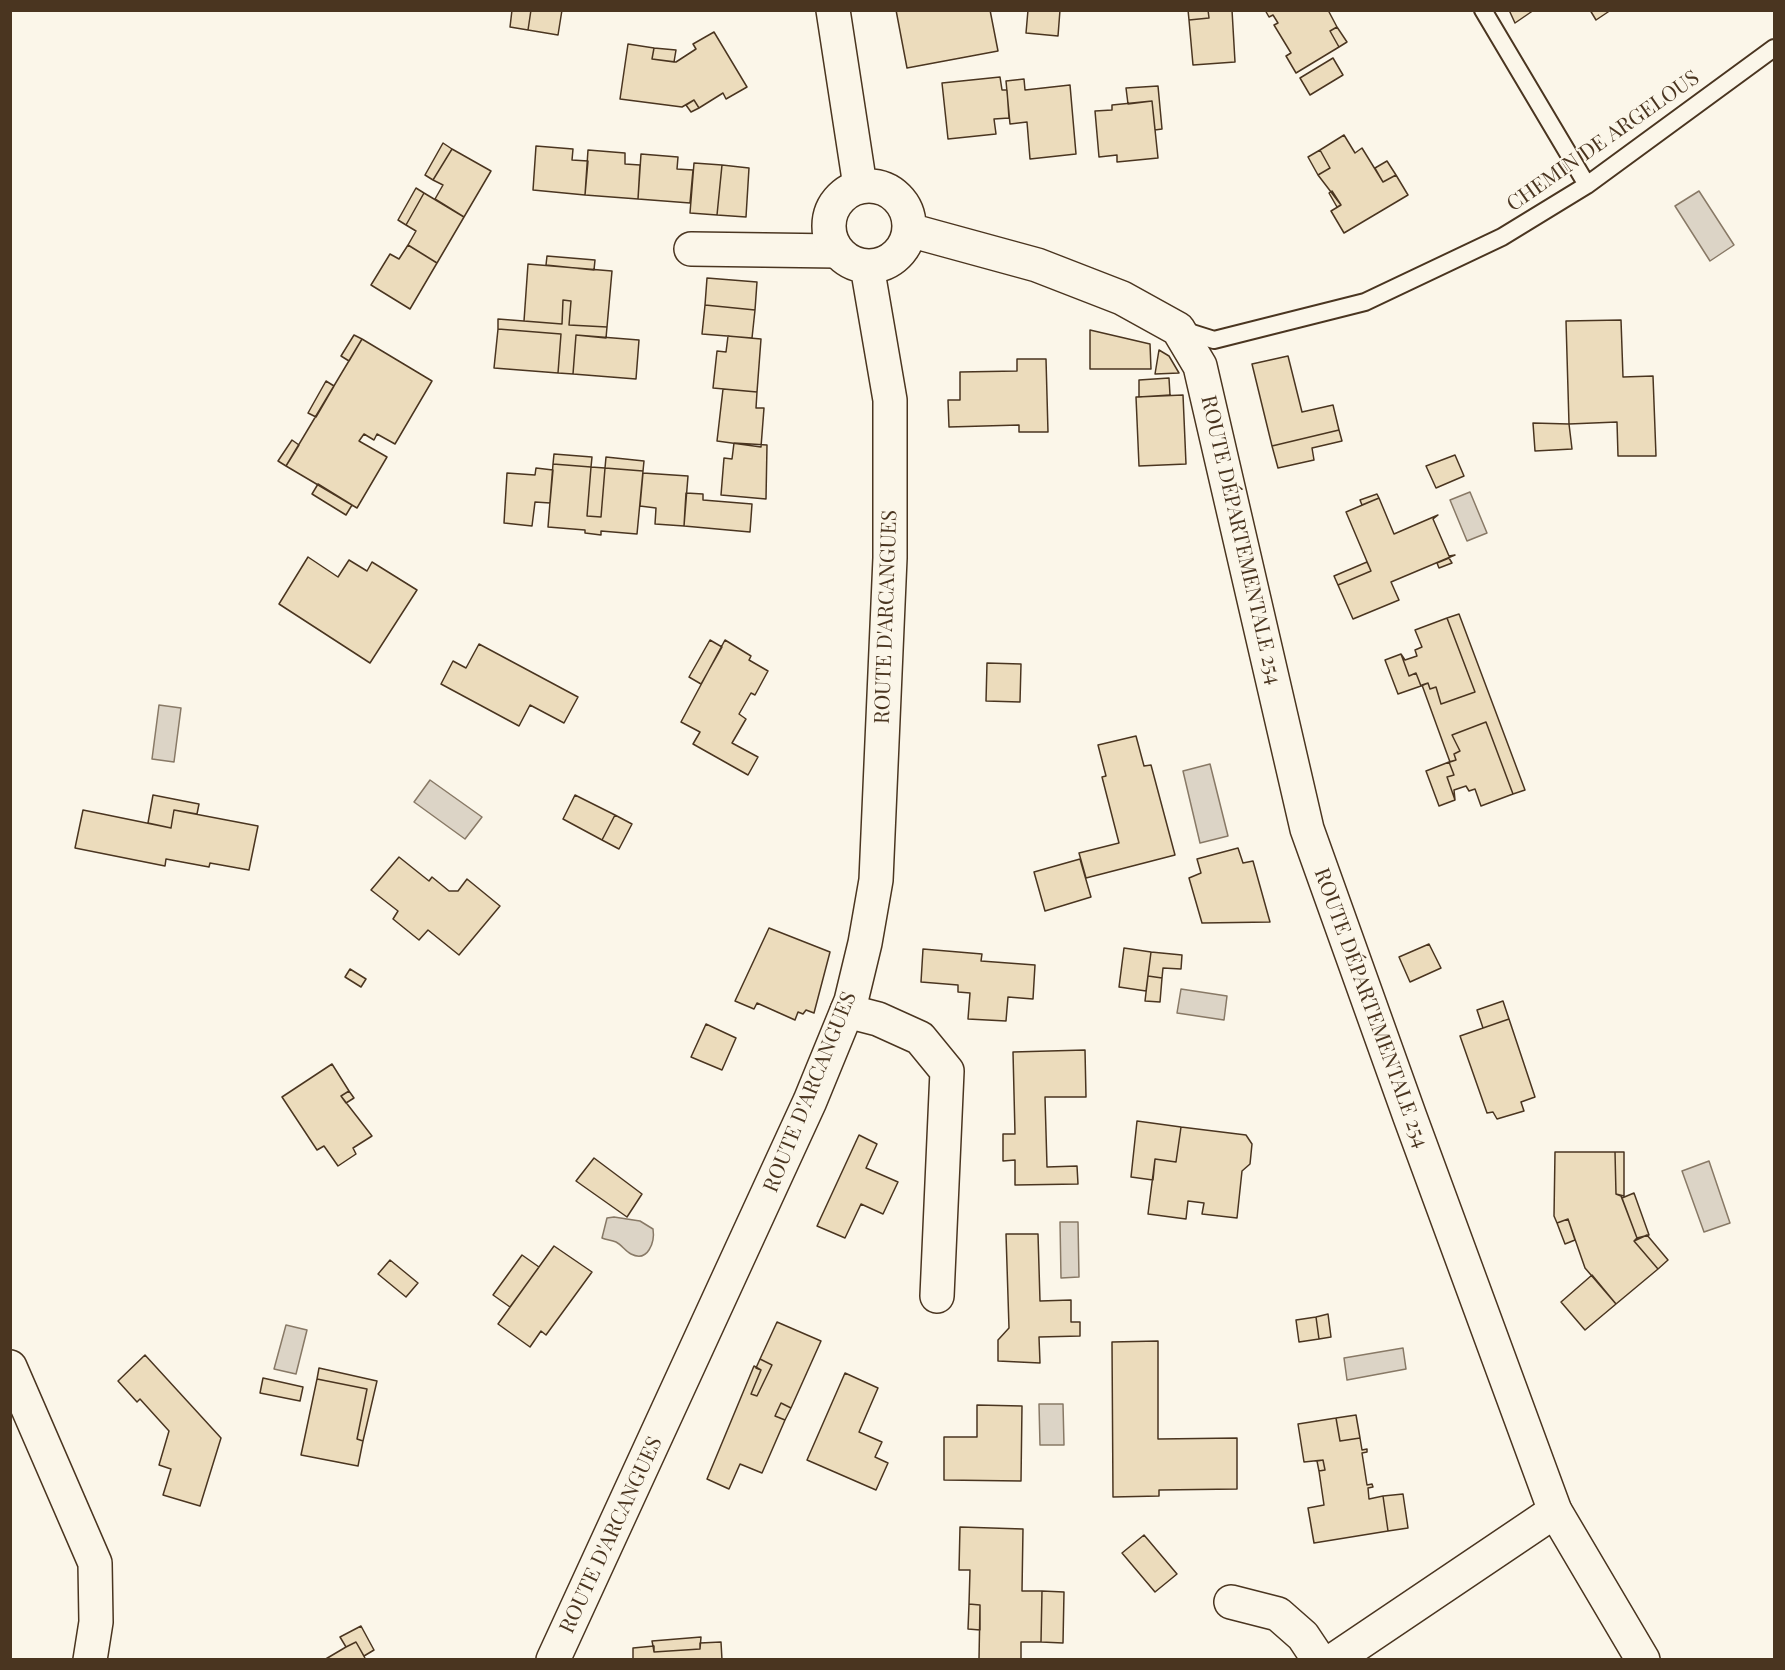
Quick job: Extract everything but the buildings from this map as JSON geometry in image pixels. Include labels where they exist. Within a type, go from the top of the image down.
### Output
[{"type":"street","points":[[833,10],[860,186]]},
{"type":"street","points":[[860,186],[882,187],[900,199],[906,208],[909,230],[904,246],[892,259],[867,266],[846,259],[837,251],[829,233],[830,212],[842,195],[860,186]]},
{"type":"street","points":[[909,230],[1037,265],[1122,298],[1178,329]]},
{"type":"street","points":[[691,249],[837,251]]},
{"type":"street","name":"ROUTE D'ARCANGUES","points":[[553,1659],[710,1323],[810,1101],[847,1011],[865,942],[876,880],[890,558],[890,400],[867,266]]},
{"type":"street","name":"ROUTE DÉPARTEMENTALE 254","points":[[1178,329],[1200,366],[1307,829],[1555,1511],[1643,1659]]},
{"type":"street","points":[[847,1011],[878,1019],[920,1038],[947,1071],[937,1296]]},
{"type":"street","points":[[10,1367],[95,1563],[96,1622],[90,1659]]},
{"type":"street","points":[[1334,1659],[1555,1511]]},
{"type":"street","points":[[1231,1602],[1278,1614],[1303,1636],[1319,1659]]},
{"type":"lane","points":[[1484,10],[1587,185]]},
{"type":"lane","name":"CHEMIN DE ARGELOUS","points":[[1178,329],[1214,340],[1365,302],[1502,237],[1587,185],[1774,48]]},
{"type":"shaded area","points":[[1699,191],[1734,245],[1710,261],[1675,206]]},
{"type":"shaded area","points":[[1470,492],[1487,533],[1467,541],[1450,500]]},
{"type":"shaded area","points":[[159,705],[181,708],[174,762],[152,759]]},
{"type":"shaded area","points":[[1210,764],[1228,836],[1200,843],[1183,771]]},
{"type":"shaded area","points":[[430,780],[482,817],[465,839],[414,802]]},
{"type":"shaded area","points":[[1181,989],[1227,996],[1224,1020],[1177,1013]]},
{"type":"shaded area","points":[[1709,1161],[1730,1223],[1704,1232],[1682,1171]]},
{"type":"shaded area","points":[[607,1218],[640,1221],[653,1229],[653,1240],[646,1253],[642,1256],[631,1254],[616,1242],[602,1238]]},
{"type":"shaded area","points":[[1060,1222],[1078,1222],[1079,1277],[1061,1278]]},
{"type":"shaded area","points":[[286,1325],[307,1330],[296,1374],[274,1369]]},
{"type":"shaded area","points":[[1403,1348],[1406,1369],[1347,1380],[1344,1358]]},
{"type":"shaded area","points":[[1039,1404],[1063,1404],[1064,1445],[1040,1445]]}]
